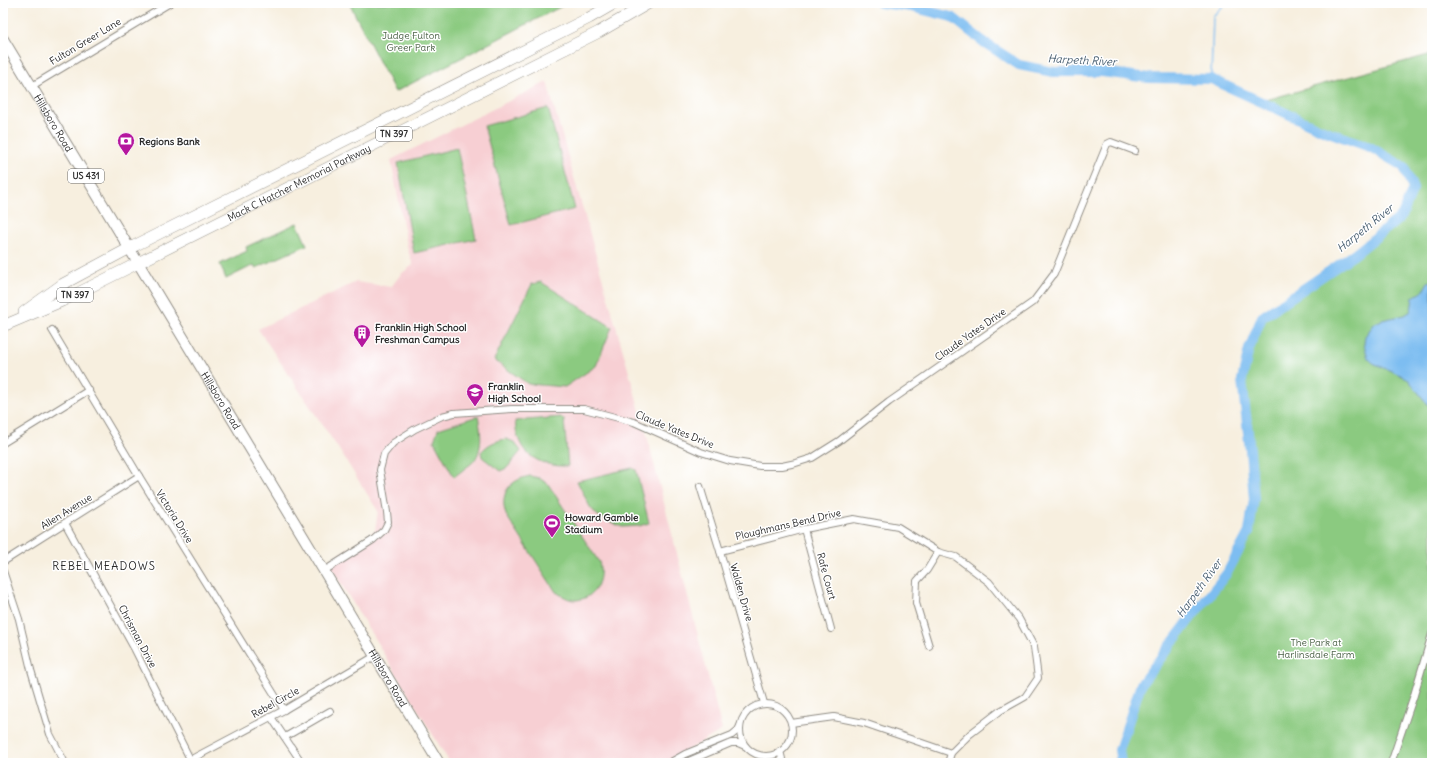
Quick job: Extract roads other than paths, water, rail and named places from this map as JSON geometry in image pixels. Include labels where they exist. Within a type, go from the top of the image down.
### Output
[{"type":"highway","name":"Mack C Hatcher Memorial Parkway","points":[[6,324],[63,284],[130,248],[615,3]]},
{"type":"highway","name":"Mack C Hatcher Memorial Parkway","points":[[6,324],[62,301],[592,35],[649,3]]},
{"type":"main road","name":"Hillsboro Road","points":[[3,39],[439,763]]},
{"type":"street","name":"Fulton Greer Lane","points":[[32,86],[170,3]]},
{"type":"street","name":"Claude Yates Drive","points":[[324,570],[373,540],[384,530],[388,522],[380,470],[384,454],[393,443],[421,426],[442,416],[454,413],[512,409],[584,409],[634,422],[701,452],[730,461],[760,466],[782,466],[812,458],[839,441],[889,402],[1033,302],[1054,274],[1107,144],[1112,142],[1135,151]]},
{"type":"street","name":"Victoria Drive","points":[[52,330],[284,710]]},
{"type":"street","points":[[3,443],[89,390]]},
{"type":"street","name":"Allen Avenue","points":[[3,562],[140,476]]},
{"type":"street","name":"Walden Drive","points":[[700,486],[764,703]]},
{"type":"street","name":"Ploughmans Bend Drive","points":[[720,551],[767,540],[804,529],[854,519],[898,526],[938,552],[956,557],[989,582],[1019,619],[1034,647],[1038,678],[1025,697],[1000,711],[970,734],[951,753],[948,763]]},
{"type":"street","name":"Chrisman Drive","points":[[65,523],[134,648],[190,759]]},
{"type":"street","name":"Rafe Court","points":[[804,529],[831,629]]},
{"type":"street","points":[[929,646],[916,603],[918,581],[938,552]]},
{"type":"street","points":[[3,571],[19,619],[31,670],[50,734],[65,763]]},
{"type":"street","points":[[1391,763],[1414,695],[1432,634]]},
{"type":"street","name":"Rebel Circle","points":[[184,763],[284,710],[375,656]]},
{"type":"street","points":[[672,762],[703,746],[732,735],[738,730],[743,717],[750,709],[764,703],[773,704],[781,708],[787,714],[791,723],[791,738],[786,746],[780,751],[773,755],[766,756],[754,753],[746,746],[740,736],[740,726]]},
{"type":"street","points":[[285,737],[330,710]]},
{"type":"street","points":[[270,717],[302,763]]},
{"type":"street","points":[[791,723],[834,717],[864,723],[951,753]]},
{"type":"street","points":[[684,763],[731,743],[738,743],[746,746]]},
{"type":"street","points":[[780,751],[783,763]]},
{"type":"water","points":[[1432,281],[1432,410],[1407,378],[1373,363],[1368,358],[1364,344],[1365,336],[1375,323],[1405,315],[1411,311],[1413,297],[1423,291],[1428,282]]},
{"type":"waterway","name":"Harpeth River","points":[[880,3],[911,7],[952,17],[985,43],[1019,65],[1053,72],[1102,72],[1149,78],[1211,79],[1323,130],[1370,147],[1404,167],[1413,189],[1402,216],[1355,254],[1262,317],[1249,349],[1242,380],[1254,499],[1249,532],[1227,573],[1141,684],[1119,750],[1121,763]]},
{"type":"waterway","points":[[1211,79],[1213,16],[1226,3]]},
{"type":"place","name":"Regions Bank","points":[[126,156]]},
{"type":"place","name":"Franklin High School Freshman Campus","points":[[362,348]]},
{"type":"place","name":"Franklin High School","points":[[475,407]]},
{"type":"place","name":"Howard Gamble Stadium","points":[[552,538]]},
{"type":"district","name":"REBEL MEADOWS","points":[[104,566]]},
{"type":"park label","name":"Judge Fulton Greer Park","points":[[411,40]]},
{"type":"park label","name":"The Park at Harlinsdale Farm","points":[[1316,648]]}]
